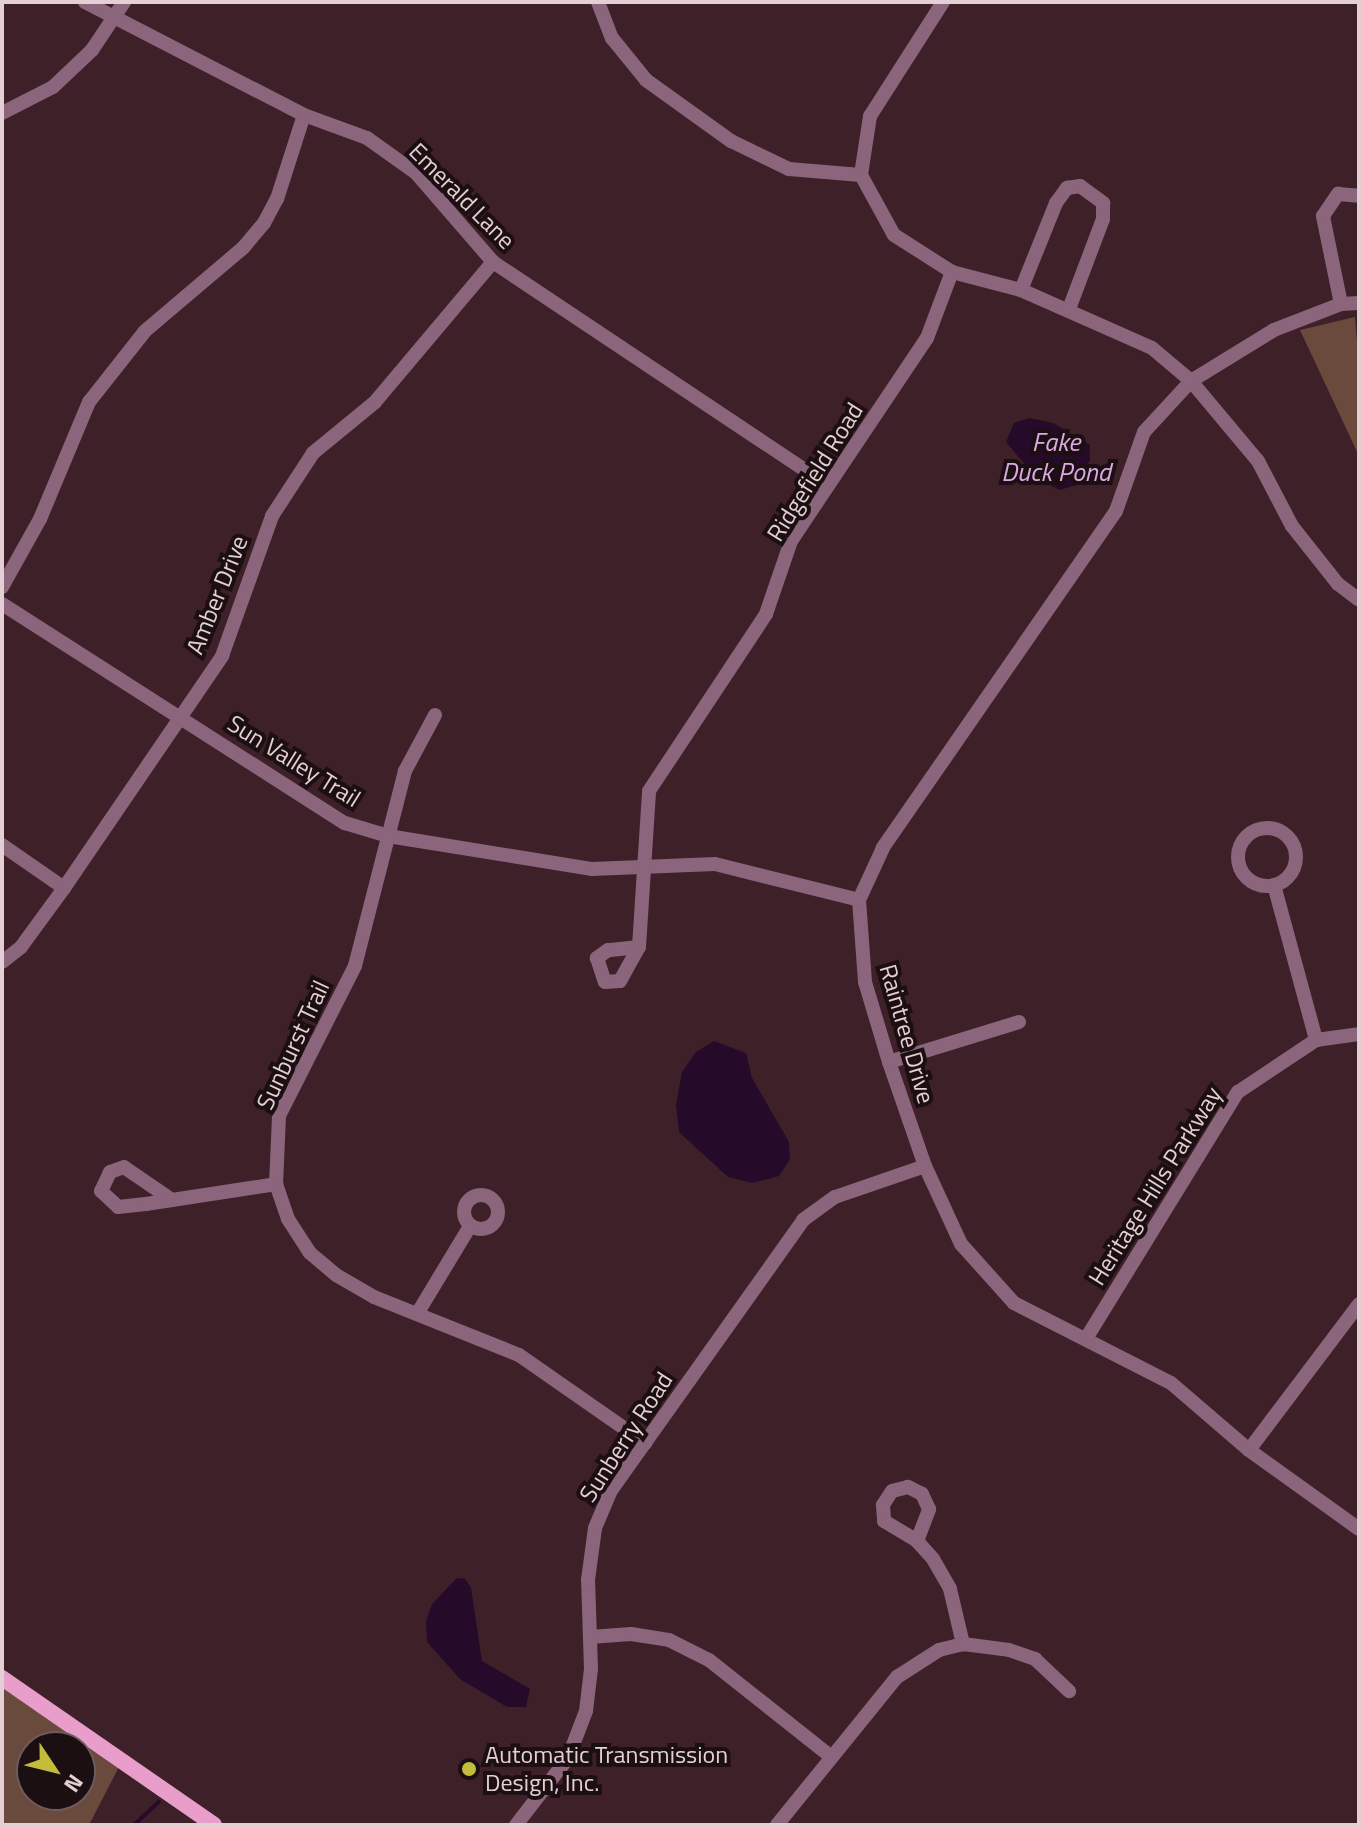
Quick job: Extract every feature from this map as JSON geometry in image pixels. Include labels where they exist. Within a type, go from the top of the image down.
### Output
[{"type":"main road","points":[[2,1678],[214,1825]]},
{"type":"street","name":"Emerald Lane","points":[[85,2],[114,21],[304,115],[367,138],[416,173],[493,262],[827,485]]},
{"type":"street","points":[[2,113],[53,87],[114,21],[124,2]]},
{"type":"street","points":[[598,2],[612,38],[646,80],[731,141],[789,169],[861,175]]},
{"type":"street","points":[[943,2],[870,116],[861,175],[894,235],[952,272],[1021,290],[1152,348],[1191,381],[1258,461],[1292,526],[1338,584],[1359,600]]},
{"type":"street","points":[[2,587],[40,519],[89,402],[145,331],[243,248],[264,223],[277,199],[304,115]]},
{"type":"street","points":[[1021,290],[1056,203],[1067,188],[1080,186],[1103,203],[1103,219],[1069,309]]},
{"type":"street","points":[[1341,304],[1323,216],[1338,194],[1359,196]]},
{"type":"street","name":"Amber Drive","points":[[2,962],[21,947],[64,888],[222,656],[272,516],[313,453],[375,402],[493,262]]},
{"type":"street","name":"Ridgefield Road","points":[[639,947],[649,791],[766,614],[791,541],[927,338],[952,272]]},
{"type":"street","name":"Raintree Drive","points":[[1359,303],[1341,304],[1274,330],[1191,381],[1144,432],[1116,511],[883,848],[859,900],[865,982],[925,1166],[961,1244],[1014,1303],[1087,1337],[1171,1383],[1249,1450],[1359,1529]]},
{"type":"street","name":"Sun Valley Trail","points":[[2,604],[72,653],[182,715],[345,823],[388,836],[527,862],[592,869],[715,864],[859,900]]},
{"type":"street","name":"Sunburst Trail","points":[[435,715],[405,771],[355,966],[279,1116],[276,1184],[288,1219],[310,1253],[361,1290],[519,1355],[645,1443]]},
{"type":"street","points":[[1261,828],[1288,836],[1296,855],[1291,874],[1274,885],[1256,884],[1238,864],[1244,837],[1261,828]]},
{"type":"street","points":[[2,845],[64,888]]},
{"type":"street","points":[[1274,885],[1316,1040]]},
{"type":"street","points":[[889,1062],[1019,1022]]},
{"type":"street","name":"Heritage Hills Parkway","points":[[1087,1337],[1238,1092],[1316,1040],[1359,1034]]},
{"type":"street","name":"Sunberry Road","points":[[516,1825],[568,1758],[586,1711],[590,1637],[588,1580],[595,1528],[610,1492],[803,1220],[835,1197],[925,1166]]},
{"type":"street","points":[[172,1200],[276,1184]]},
{"type":"street","points":[[417,1314],[470,1226]]},
{"type":"street","points":[[1249,1450],[1359,1304]]},
{"type":"street","points":[[917,1541],[950,1589],[963,1644]]},
{"type":"street","points":[[590,1637],[631,1634],[669,1640],[696,1653],[757,1695],[829,1755]]},
{"type":"street","points":[[777,1825],[829,1755],[912,1662],[963,1644],[990,1645],[1035,1659],[1069,1691]]},
{"type":"shaded area","points":[[1355,317],[1359,369],[1359,456],[1300,330]]},
{"type":"shaded area","points":[[2,1677],[79,1731],[16,1731],[16,1811],[96,1811],[96,1743],[122,1761],[89,1825],[2,1825]]},
{"type":"water","name":"Fake Duck Pond","points":[[1029,418],[1053,423],[1090,445],[1090,460],[1076,485],[1060,490],[1037,479],[1006,442],[1014,423]]},
{"type":"water","points":[[714,1041],[746,1053],[752,1078],[789,1142],[790,1159],[779,1176],[752,1183],[728,1177],[679,1132],[676,1105],[682,1072],[696,1052]]},
{"type":"water","points":[[457,1578],[465,1579],[471,1588],[482,1661],[530,1689],[526,1707],[507,1707],[460,1679],[427,1642],[426,1621],[432,1604]]},
{"type":"waterway","points":[[134,1825],[159,1802]]},
{"type":"place","name":"Automatic Transmission Design, Inc.","points":[[469,1769]]}]
